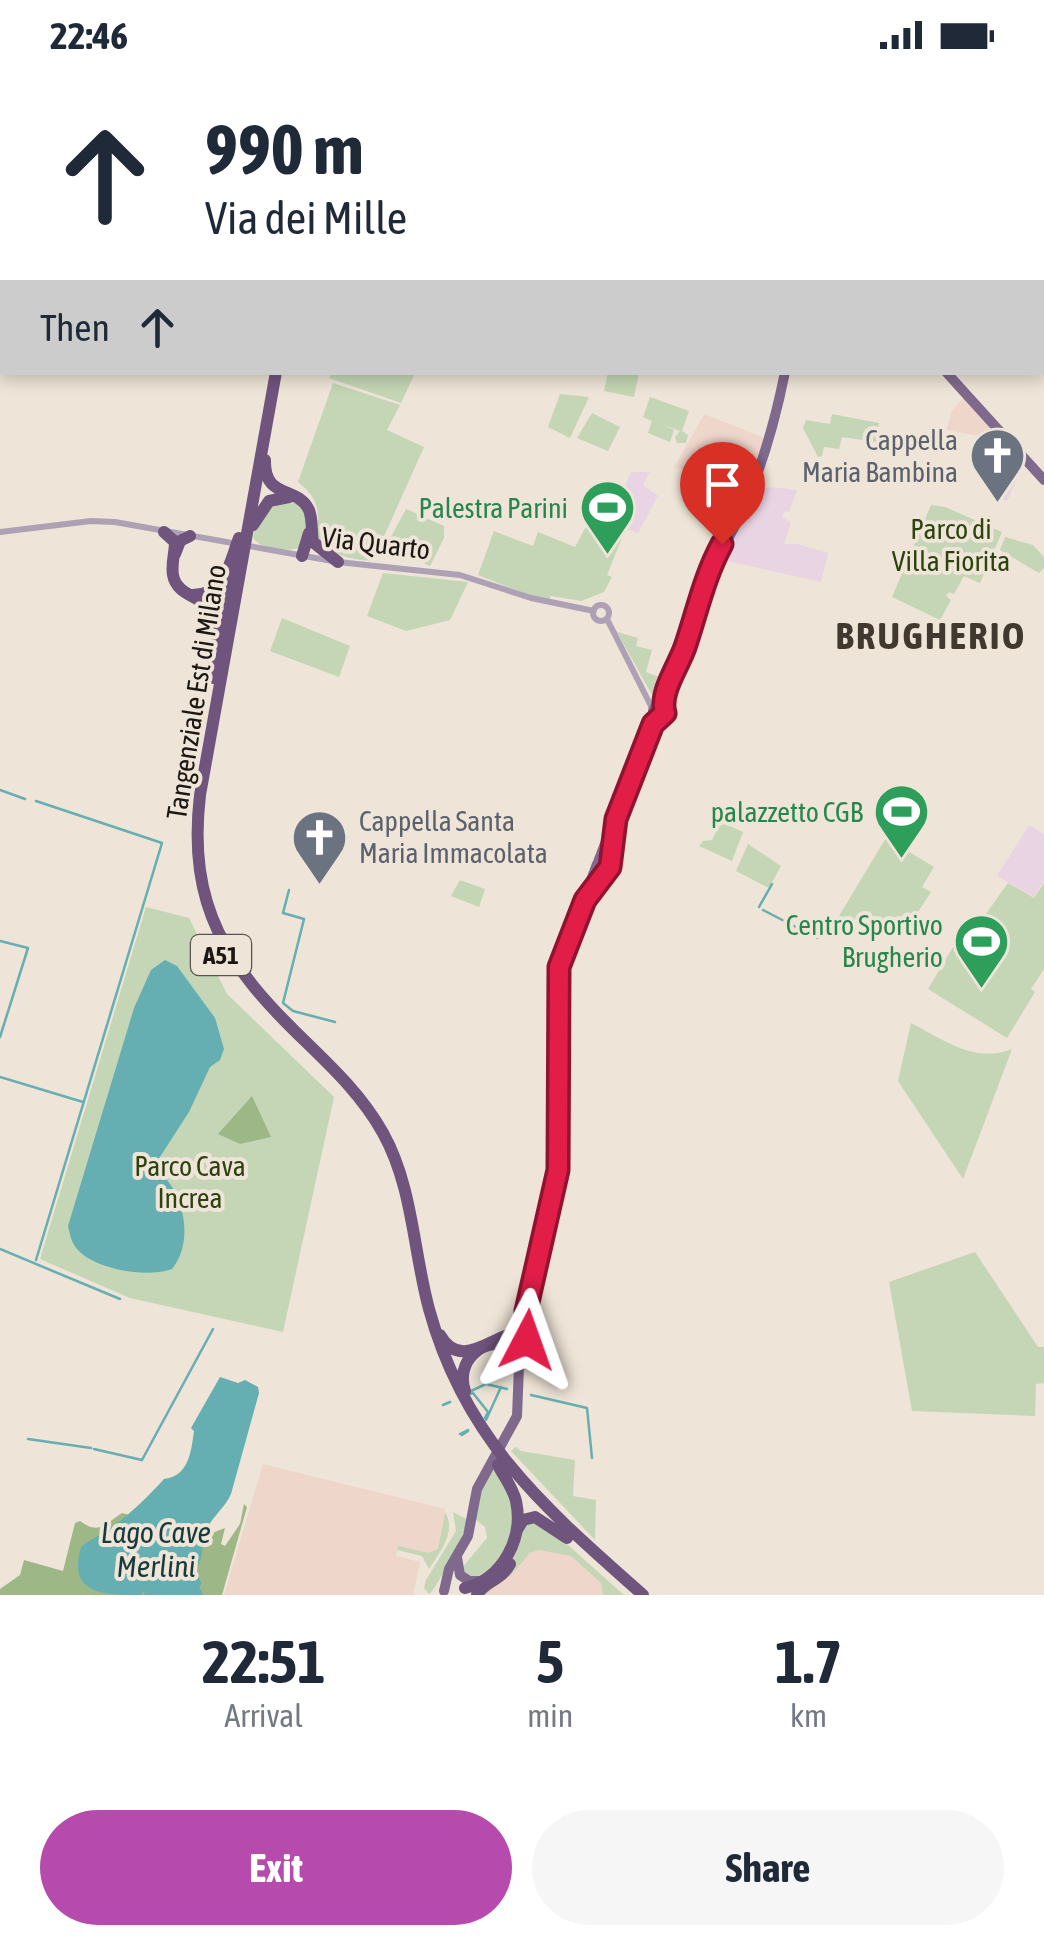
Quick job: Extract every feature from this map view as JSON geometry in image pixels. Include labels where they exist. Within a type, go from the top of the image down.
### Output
[{"type":"highway","name":"Tangenziale Est di Milano","points":[[272,375],[234,540],[190,822],[193,872],[204,918],[216,946],[242,986],[354,1102],[380,1144],[398,1192],[434,1352],[494,1466],[632,1595]]},
{"type":"highway","name":"Tangenziale Est di Milano","points":[[273,375],[236,605],[199,800],[198,847],[205,894],[221,939],[242,976],[353,1090],[386,1138],[403,1181],[434,1325],[468,1407],[528,1490],[643,1595]]},
{"type":"highway","points":[[270,405],[266,473],[273,486],[308,508],[311,526],[303,551],[338,562]]},
{"type":"highway","points":[[236,605],[258,514],[275,498],[296,498]]},
{"type":"highway","points":[[174,538],[175,581],[210,607],[217,619],[213,678]]},
{"type":"highway","points":[[191,595],[209,593],[220,584],[234,540]]},
{"type":"highway","points":[[434,1325],[446,1345],[464,1352],[517,1340]]},
{"type":"highway","points":[[468,1407],[462,1378],[466,1362],[491,1344],[517,1340]]},
{"type":"highway","points":[[468,1591],[509,1556],[516,1524],[515,1497],[494,1466]]},
{"type":"highway","points":[[468,1591],[496,1581],[509,1567],[518,1527],[524,1519],[540,1518],[567,1538]]},
{"type":"main road","points":[[468,1591],[442,1593],[466,1540],[476,1492],[494,1466],[518,1412],[517,1340],[558,1173],[558,974],[581,908],[603,865],[616,819],[712,563],[740,518],[772,438],[784,375]]},
{"type":"main road","points":[[949,375],[1044,480]]},
{"type":"main road","points":[[455,1559],[462,1577],[482,1580]]},
{"type":"main road","points":[[455,1559],[451,1576],[468,1591]]},
{"type":"street","name":"Via Quarto","points":[[0,532],[99,520],[174,538],[234,540],[260,548],[303,551]]},
{"type":"street","name":"Via Quarto","points":[[338,562],[460,575],[596,615],[610,629],[657,713]]},
{"type":"shaded area","points":[[966,395],[1002,437],[1000,440],[947,430],[951,412]]},
{"type":"shaded area","points":[[704,414],[770,440],[752,474],[674,468]]},
{"type":"shaded area","points":[[631,472],[650,472],[643,485],[658,496],[638,533],[594,516],[609,481],[625,487]]},
{"type":"shaded area","points":[[1000,472],[1017,479],[1007,501],[991,495]]},
{"type":"shaded area","points":[[770,487],[797,490],[789,512],[785,511],[782,517],[791,523],[784,544],[828,553],[821,582],[719,559],[755,491]]},
{"type":"shaded area","points":[[1029,825],[1044,834],[1044,881],[1034,897],[997,876]]},
{"type":"shaded area","points":[[263,1464],[445,1509],[438,1549],[429,1554],[398,1547],[396,1556],[420,1562],[413,1595],[224,1595]]},
{"type":"shaded area","points":[[539,1550],[571,1556],[601,1583],[606,1595],[485,1595],[530,1553]]},
{"type":"green space","points":[[330,375],[414,375],[401,403],[329,378]]},
{"type":"green space","points":[[607,375],[639,375],[634,397],[604,391]]},
{"type":"green space","points":[[333,383],[400,405],[387,430],[424,447],[373,561],[342,555],[316,536],[316,506],[298,482]]},
{"type":"green space","points":[[560,394],[589,397],[570,438],[548,427]]},
{"type":"green space","points":[[650,397],[689,411],[682,431],[688,435],[686,443],[677,443],[675,437],[680,431],[663,425],[674,430],[670,442],[648,433],[652,421],[643,417]]},
{"type":"green space","points":[[592,413],[620,427],[608,451],[577,438]]},
{"type":"green space","points":[[832,414],[879,423],[876,442],[842,437],[839,449],[824,447],[818,457],[803,428],[806,420],[830,424]]},
{"type":"green space","points":[[286,498],[303,507],[309,524],[299,548],[281,550],[262,545],[253,538],[255,528],[277,500]]},
{"type":"green space","name":"Parco di Villa Fiorita","points":[[931,505],[945,507],[1002,532],[980,583],[964,576],[954,594],[949,592],[946,596],[951,600],[940,620],[892,597]]},
{"type":"green space","points":[[406,509],[444,526],[444,538],[430,566],[386,546]]},
{"type":"green space","points":[[589,521],[623,535],[604,592],[581,601],[551,596],[549,600],[478,575],[494,531],[533,546],[538,532],[575,547]]},
{"type":"green space","points":[[1005,537],[1033,545],[1044,557],[1044,568],[1039,573],[1000,550]]},
{"type":"green space","points":[[383,573],[468,582],[450,620],[406,631],[367,616]]},
{"type":"green space","points":[[282,618],[350,646],[339,677],[270,651]]},
{"type":"green space","points":[[617,632],[638,638],[636,646],[652,650],[646,672],[667,680],[660,697],[652,695]]},
{"type":"green space","points":[[721,822],[743,832],[732,861],[699,846],[712,840]]},
{"type":"green space","points":[[886,838],[934,867],[922,887],[931,892],[912,921],[890,936],[839,916]]},
{"type":"green space","points":[[748,844],[781,866],[769,888],[736,871]]},
{"type":"green space","points":[[460,880],[485,889],[479,907],[451,896]]},
{"type":"green space","points":[[1008,883],[1034,898],[1044,883],[1044,969],[1007,1038],[928,989],[956,942],[963,946]]},
{"type":"green space","name":"Parco Cava Increa","points":[[146,907],[189,918],[227,994],[334,1097],[283,1332],[130,1298],[40,1259]]},
{"type":"green space","points":[[911,1023],[972,1052],[1012,1049],[963,1179],[898,1081]]},
{"type":"green space","points":[[252,1096],[271,1137],[240,1144],[218,1134]]},
{"type":"green space","points":[[975,1252],[1038,1347],[1044,1347],[1044,1383],[1036,1384],[1035,1416],[912,1411],[889,1282]]},
{"type":"green space","points":[[516,1447],[575,1460],[573,1496],[596,1500],[595,1540],[511,1451]]},
{"type":"green space","points":[[493,1466],[512,1502],[512,1524],[501,1563],[471,1580],[461,1569],[487,1538],[485,1527],[475,1519],[477,1499]]},
{"type":"green space","points":[[244,1504],[247,1507],[222,1595],[0,1595],[0,1589],[20,1575],[24,1560],[63,1571],[75,1523],[80,1521],[97,1528],[122,1513],[207,1535],[225,1528],[221,1544],[225,1546],[240,1524]]},
{"type":"green space","points":[[445,1512],[448,1534],[429,1569],[422,1556],[397,1550],[398,1546],[428,1553],[438,1549]]},
{"type":"green space","points":[[453,1512],[468,1520],[429,1594],[424,1588],[426,1580],[456,1531]]},
{"type":"green space","points":[[541,1521],[624,1595],[603,1595],[601,1583],[571,1556],[539,1550],[530,1553],[512,1574],[485,1595],[479,1595],[512,1564],[520,1525]]},
{"type":"water","points":[[165,960],[177,966],[215,1018],[224,1049],[156,1163],[156,1169],[166,1178],[179,1202],[184,1231],[179,1258],[172,1269],[150,1273],[109,1267],[85,1256],[73,1244],[68,1226],[134,1008],[151,970]]},
{"type":"water","name":"Lago Cave Merlini","points":[[220,1377],[238,1383],[245,1380],[258,1387],[259,1393],[231,1494],[209,1525],[195,1570],[203,1595],[145,1595],[143,1591],[142,1595],[114,1594],[92,1589],[79,1575],[81,1547],[124,1518],[164,1479],[184,1468],[192,1447],[191,1428]]},
{"type":"waterway","points":[[0,790],[25,799]]},
{"type":"waterway","points":[[36,801],[162,843],[36,1260]]},
{"type":"waterway","points":[[759,907],[772,884]]},
{"type":"waterway","points":[[289,890],[283,913],[304,919],[283,1003],[293,1011],[335,1022]]},
{"type":"waterway","points":[[763,910],[817,938]]},
{"type":"waterway","points":[[0,941],[28,948],[0,1037]]},
{"type":"waterway","points":[[0,1077],[83,1102]]},
{"type":"waterway","points":[[0,1249],[120,1299]]},
{"type":"waterway","points":[[94,1449],[142,1460],[213,1329]]},
{"type":"waterway","points":[[471,1391],[486,1384],[507,1389]]},
{"type":"waterway","points":[[486,1420],[501,1387]]},
{"type":"waterway","points":[[470,1394],[488,1412],[485,1418]]},
{"type":"waterway","points":[[531,1395],[587,1408],[592,1458]]},
{"type":"waterway","points":[[443,1405],[450,1402]]},
{"type":"waterway","points":[[460,1434],[468,1430]]},
{"type":"waterway","points":[[462,1435],[468,1431]]},
{"type":"waterway","points":[[28,1439],[91,1448]]},
{"type":"place","name":"Cappella Maria Bambina","points":[[997,505]]},
{"type":"place","name":"Palestra Parini","points":[[607,557]]},
{"type":"place","name":"palazzetto CGB","points":[[902,861]]},
{"type":"place","name":"Cappella Santa Maria Immacolata","points":[[320,886]]},
{"type":"place","name":"Centro Sportivo Brugherio","points":[[982,990]]},
{"type":"district","name":"BRUGHERIO","points":[[931,635]]},
{"type":"route","points":[[527,1340],[526,1311],[558,1170],[559,967],[585,900],[610,867],[616,819],[653,724],[665,713],[666,694],[684,650],[699,595],[722,544]]}]
